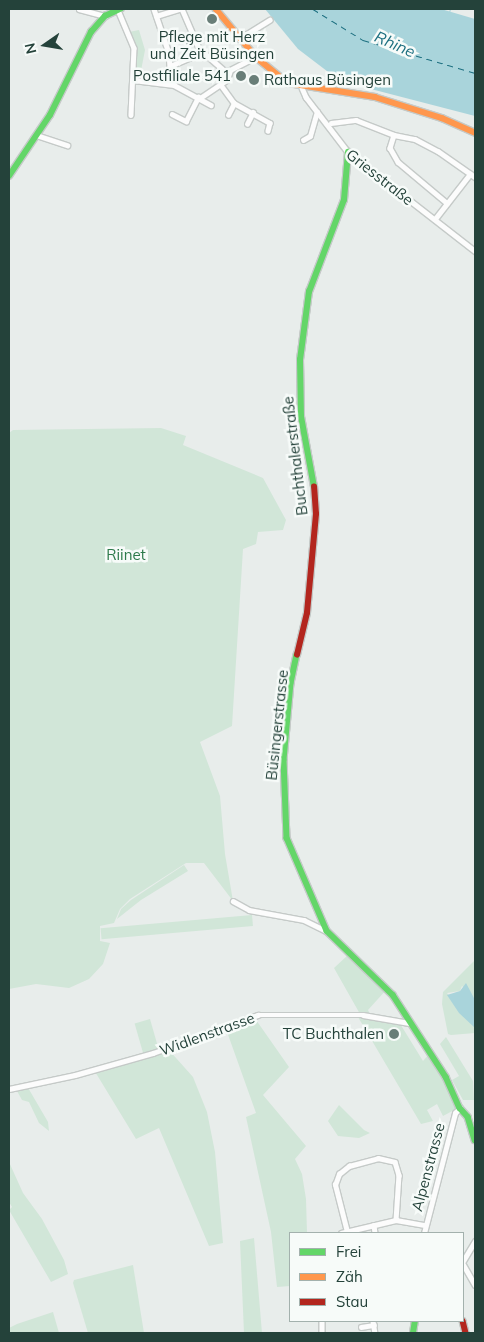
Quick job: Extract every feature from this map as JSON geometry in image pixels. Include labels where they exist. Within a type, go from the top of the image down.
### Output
[{"type":"street","points":[[79,9],[105,16]]},
{"type":"street","points":[[9,176],[18,158],[50,115],[87,39],[105,16],[119,9],[134,48],[131,115]]},
{"type":"street","points":[[154,9],[170,66],[171,84]]},
{"type":"street","points":[[156,16],[181,9],[200,53]]},
{"type":"street","points":[[216,9],[239,40],[283,80],[302,88],[331,88],[375,97],[442,118],[475,133]]},
{"type":"street","points":[[239,40],[269,20]]},
{"type":"street","points":[[170,66],[206,52],[224,70],[230,70],[256,57]]},
{"type":"street","points":[[172,114],[186,121],[199,98],[221,85],[230,70]]},
{"type":"street","points":[[134,80],[171,84],[211,105]]},
{"type":"street","points":[[221,85],[234,103],[270,123],[268,131]]},
{"type":"street","name":"Griesstraße","points":[[302,88],[317,112],[348,152],[475,251]]},
{"type":"street","points":[[228,115],[234,103]]},
{"type":"street","points":[[247,124],[252,112]]},
{"type":"street","points":[[303,140],[310,136],[317,112]]},
{"type":"street","points":[[331,122],[356,120],[394,135],[415,139],[438,150],[475,178]]},
{"type":"street","points":[[36,135],[67,145]]},
{"type":"street","points":[[394,135],[390,148],[398,162],[447,203]]},
{"type":"street","name":"Buchthalerstraße","points":[[307,613],[316,506],[300,417],[300,360],[309,292],[344,200],[348,152]]},
{"type":"street","points":[[435,219],[470,174]]},
{"type":"street","name":"Büsingerstrasse","points":[[307,613],[291,683],[284,760],[285,820],[288,838],[327,932],[382,982],[432,1053],[460,1108],[468,1116],[475,1140]]},
{"type":"street","points":[[234,901],[249,910],[304,920],[327,932]]},
{"type":"street","name":"Widlenstrasse","points":[[9,1089],[75,1075],[153,1053],[258,1015],[363,1015],[410,1023]]},
{"type":"street","name":"Alpenstrasse","points":[[424,1232],[424,1225],[455,1113],[460,1108]]},
{"type":"street","points":[[396,1220],[399,1175],[395,1162],[378,1158],[349,1166],[339,1174],[336,1185],[347,1232],[396,1220],[424,1225]]},
{"type":"street","points":[[374,1225],[375,1232]]},
{"type":"street","points":[[464,1260],[475,1241]]},
{"type":"street","points":[[464,1264],[475,1285]]},
{"type":"street","points":[[362,1327],[373,1323],[375,1333]]},
{"type":"green space","points":[[139,30],[145,50],[139,81],[133,80],[134,54],[129,32]]},
{"type":"green space","name":"Riinet","points":[[161,428],[186,436],[183,445],[263,478],[286,520],[283,530],[258,532],[256,544],[243,549],[232,726],[200,742],[220,796],[225,854],[233,901],[204,863],[186,863],[130,899],[120,909],[114,923],[100,926],[100,941],[110,943],[103,964],[89,979],[69,988],[36,984],[9,989],[9,433],[13,430]]},
{"type":"green space","points":[[184,865],[188,871],[141,900],[117,919],[121,909],[131,900]]},
{"type":"green space","points":[[252,915],[253,926],[102,939],[101,928]]},
{"type":"green space","points":[[348,955],[387,989],[368,1010],[370,1014],[360,1014],[334,968]]},
{"type":"green space","points":[[475,960],[475,1007],[474,998],[462,986],[460,991],[447,993],[475,1026],[475,1033],[448,1034],[442,1004],[443,992]]},
{"type":"green space","points":[[254,1017],[289,1067],[263,1095],[306,1146],[295,1159],[302,1174],[306,1199],[307,1232],[289,1232],[289,1286],[277,1287],[271,1232],[246,1117],[256,1113],[226,1029]]},
{"type":"green space","points":[[358,1017],[399,1022],[423,1061],[430,1053],[435,1059],[457,1106],[456,1109],[443,1116],[437,1104],[427,1110],[433,1121],[421,1124]]},
{"type":"green space","points":[[150,1019],[159,1051],[144,1055],[135,1023]]},
{"type":"green space","points":[[446,1037],[473,1081],[474,1100],[463,1100],[452,1080],[459,1076],[440,1044]]},
{"type":"green space","points":[[168,1049],[193,1077],[207,1112],[215,1152],[223,1243],[209,1246],[159,1128],[136,1139],[94,1070]]},
{"type":"green space","points":[[27,1086],[48,1122],[49,1131],[39,1123],[29,1102],[22,1100],[17,1091],[18,1088]]},
{"type":"green space","points":[[339,1105],[364,1130],[370,1133],[359,1138],[338,1136],[328,1121]]},
{"type":"green space","points":[[9,1162],[23,1193],[42,1219],[64,1260],[68,1274],[51,1282],[9,1210],[12,1207],[9,1202]]},
{"type":"green space","points":[[254,1238],[262,1333],[244,1333],[240,1241]]},
{"type":"green space","points":[[133,1265],[144,1333],[88,1333],[73,1283],[74,1280]]},
{"type":"green space","points":[[53,1312],[59,1333],[9,1333],[9,1328],[17,1324]]},
{"type":"water","name":"Rhine","points":[[265,9],[441,9],[475,19],[475,116],[340,81],[298,49]]},
{"type":"water","points":[[466,983],[474,998],[474,1027],[459,1013],[447,995],[460,991]]},
{"type":"ferry route","points":[[313,9],[363,40],[475,73]]},
{"type":"traffic: fast","points":[[9,176],[50,115],[91,32],[105,16],[120,9]]},
{"type":"traffic: fast","points":[[314,487],[301,417],[300,360],[309,292],[344,200],[348,152]]},
{"type":"traffic: fast","points":[[297,655],[291,683],[284,760],[287,838],[327,931],[393,995],[446,1077],[460,1108],[468,1117],[475,1140]]},
{"type":"traffic: fast","points":[[413,1333],[415,1322]]},
{"type":"traffic: slow","points":[[216,9],[257,58],[288,83],[375,97],[442,118],[475,133]]},
{"type":"traffic: jam","points":[[297,655],[307,613],[316,514],[314,487]]},
{"type":"traffic: jam","points":[[463,1322],[466,1333]]},
{"type":"place","name":"Pflege mit Herz und Zeit Büsingen","points":[[212,19]]},
{"type":"place","name":"Postfiliale 541","points":[[241,76]]},
{"type":"place","name":"Rathaus Büsingen","points":[[254,80]]},
{"type":"place","name":"TC Buchthalen","points":[[394,1034]]}]
